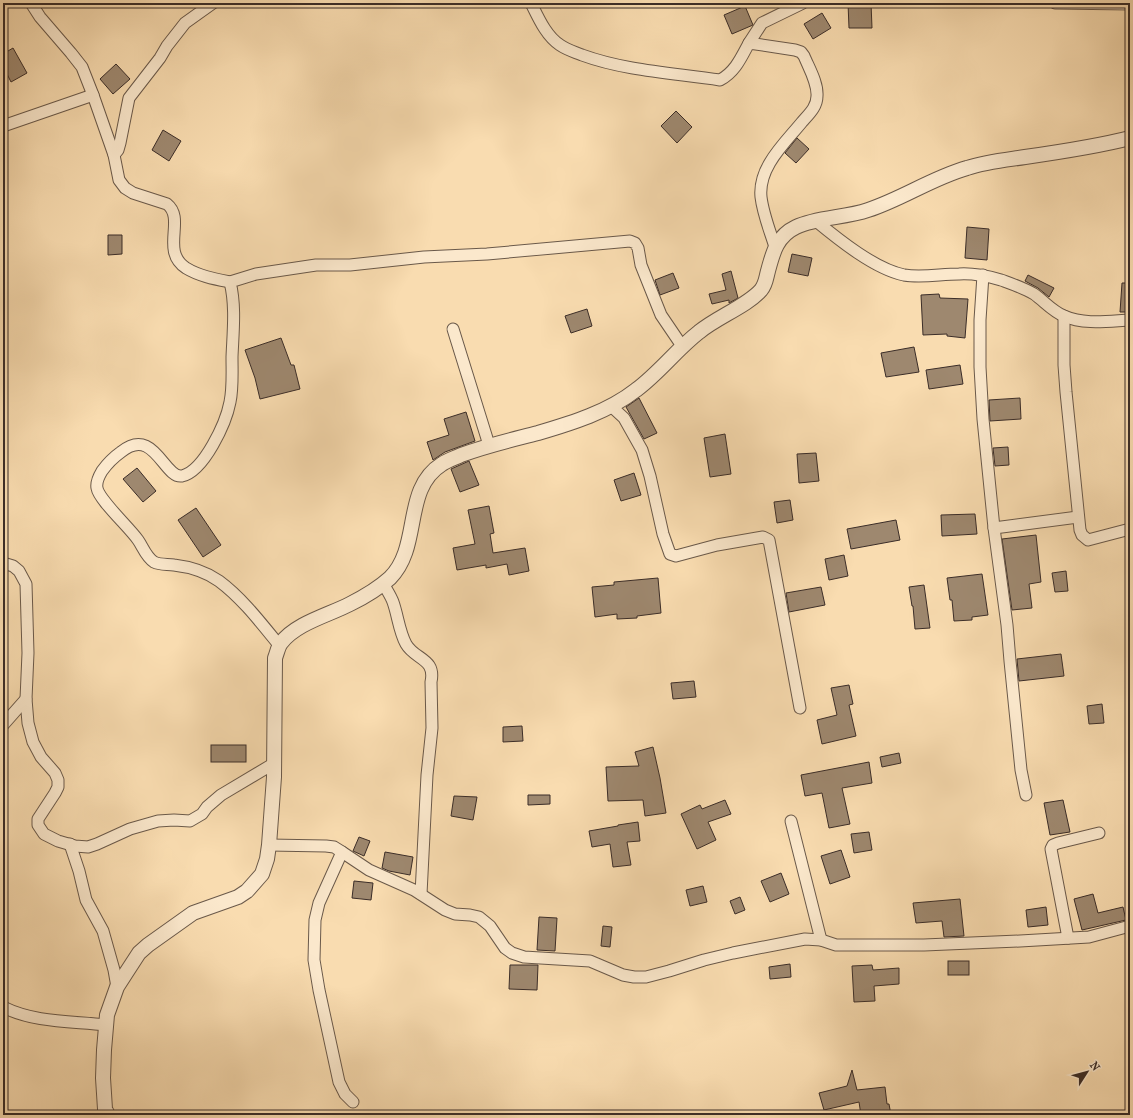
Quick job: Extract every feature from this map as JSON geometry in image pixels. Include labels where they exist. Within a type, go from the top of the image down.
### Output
[{"type":"street","points":[[31,3],[40,17],[82,67],[114,155],[119,180],[125,188],[133,193],[167,204],[171,207],[175,217],[173,249],[178,259],[186,268],[211,278],[230,282],[256,274],[316,265],[350,265],[424,257],[487,254],[633,241],[637,245],[641,265],[661,315],[682,346]]},
{"type":"street","points":[[114,155],[118,150],[120,143],[128,98],[160,58],[167,46],[185,23],[213,3]]},
{"type":"street","points":[[531,3],[543,26],[551,37],[559,45],[573,52],[602,62],[720,80],[726,77],[737,66],[762,23],[802,3]]},
{"type":"street","points":[[1055,3],[1130,4]]},
{"type":"street","points":[[749,44],[801,52],[817,89],[817,97],[814,108],[770,161],[763,178],[761,196],[775,247]]},
{"type":"street","points":[[3,126],[93,95]]},
{"type":"street","points":[[106,1113],[103,1078],[106,1025],[109,1008],[117,987],[139,953],[192,913],[238,897],[247,892],[262,874],[267,859],[269,845],[274,777],[275,658],[279,645],[289,635],[308,623],[350,604],[374,590],[392,576],[403,559],[409,541],[418,493],[425,480],[434,470],[445,462],[490,445],[537,433],[587,417],[611,406],[633,393],[682,346],[711,322],[749,300],[761,290],[765,285],[775,247],[780,238],[790,230],[801,225],[870,210],[886,204],[935,180],[968,167],[1108,144],[1130,138]]},
{"type":"street","points":[[816,222],[842,243],[893,272],[916,276],[960,274],[983,275],[1018,286],[1034,294],[1064,316],[1084,321],[1130,320]]},
{"type":"street","points":[[983,275],[980,313],[980,367],[983,419],[994,528],[1007,625],[1021,770],[1026,795]]},
{"type":"street","points":[[230,282],[234,303],[232,385],[230,403],[225,419],[205,459],[186,475],[180,476],[170,470],[160,457],[149,447],[137,444],[127,446],[102,471],[96,487],[107,505],[130,529],[147,555],[153,561],[160,564],[192,567],[206,573],[220,582],[241,601],[279,645]]},
{"type":"street","points":[[1064,316],[1064,365],[1066,392],[1075,471],[1078,517],[1081,533],[1085,539],[1088,540],[1130,529]]},
{"type":"street","points":[[453,329],[490,445]]},
{"type":"street","points":[[611,406],[624,418],[642,450],[650,476],[663,534],[670,554],[676,556],[717,545],[763,537],[769,540],[800,708]]},
{"type":"street","points":[[994,528],[1078,517]]},
{"type":"street","points":[[3,563],[13,566],[19,571],[26,584],[28,653],[26,699],[28,723],[33,742],[41,757],[55,773],[58,780],[58,787],[38,819],[38,824],[44,834],[58,841],[88,847],[130,829],[158,821],[190,821],[202,814],[207,807],[221,795],[274,764]]},
{"type":"street","points":[[383,583],[393,601],[406,644],[416,655],[428,663],[432,668],[433,675],[431,682],[432,728],[427,775],[421,894]]},
{"type":"street","points":[[3,725],[26,699]]},
{"type":"street","points":[[791,821],[821,940]]},
{"type":"street","points":[[1068,938],[1051,849],[1058,843],[1099,833]]},
{"type":"street","points":[[70,844],[79,871],[86,900],[103,931],[114,970],[117,987]]},
{"type":"street","points":[[269,845],[334,847],[369,870],[401,883],[450,912],[470,915],[484,920],[505,948],[516,955],[524,957],[590,962],[629,977],[646,977],[704,960],[805,939],[821,940],[836,945],[924,945],[1089,937],[1130,926]]},
{"type":"street","points":[[342,852],[318,903],[315,920],[314,960],[339,1082],[345,1094],[354,1102]]},
{"type":"street","points":[[3,1007],[32,1018],[106,1025]]},
{"type":"building","points":[[848,3],[871,3],[872,28],[849,28]]},
{"type":"building","points":[[745,6],[753,25],[732,34],[724,15]]},
{"type":"building","points":[[822,13],[831,28],[813,39],[804,24]]},
{"type":"building","points":[[13,48],[27,73],[11,82],[3,66],[3,54]]},
{"type":"building","points":[[116,64],[130,79],[113,94],[100,79]]},
{"type":"building","points":[[676,111],[692,127],[677,143],[661,126]]},
{"type":"building","points":[[163,130],[181,141],[169,161],[152,150]]},
{"type":"building","points":[[797,138],[809,149],[796,163],[785,153]]},
{"type":"building","points":[[967,227],[989,229],[987,260],[965,258]]},
{"type":"building","points":[[108,235],[122,235],[122,254],[108,255]]},
{"type":"building","points":[[792,254],[812,258],[808,276],[788,272]]},
{"type":"building","points":[[731,271],[738,298],[729,303],[729,300],[712,304],[709,294],[726,290],[722,274]]},
{"type":"building","points":[[673,273],[679,288],[660,295],[655,280]]},
{"type":"building","points":[[1028,275],[1054,288],[1049,297],[1038,288],[1025,281]]},
{"type":"building","points":[[1122,283],[1130,283],[1130,312],[1120,312]]},
{"type":"building","points":[[939,294],[940,298],[968,299],[965,338],[947,336],[947,334],[923,335],[921,295]]},
{"type":"building","points":[[587,309],[592,326],[571,333],[565,316]]},
{"type":"building","points":[[281,338],[291,365],[294,365],[300,389],[260,399],[255,378],[245,350]]},
{"type":"building","points":[[914,347],[919,372],[886,377],[881,353]]},
{"type":"building","points":[[960,365],[963,384],[929,389],[926,370]]},
{"type":"building","points":[[639,398],[657,433],[644,439],[626,407]]},
{"type":"building","points":[[1020,398],[1021,419],[990,421],[989,400]]},
{"type":"building","points":[[466,412],[475,441],[445,452],[433,460],[427,442],[449,435],[444,419]]},
{"type":"building","points":[[725,434],[731,474],[710,477],[704,438]]},
{"type":"building","points":[[1008,447],[1009,465],[995,466],[993,448]]},
{"type":"building","points":[[816,453],[819,481],[799,483],[797,454]]},
{"type":"building","points":[[469,461],[479,485],[460,492],[451,469]]},
{"type":"building","points":[[137,468],[156,491],[143,502],[123,479]]},
{"type":"building","points":[[634,473],[641,495],[621,501],[614,480]]},
{"type":"building","points":[[790,500],[793,520],[777,523],[774,502]]},
{"type":"building","points":[[489,506],[494,533],[490,534],[493,553],[525,548],[529,571],[509,575],[507,564],[486,568],[486,565],[457,570],[453,548],[475,544],[468,510]]},
{"type":"building","points":[[196,508],[221,545],[203,557],[178,520]]},
{"type":"building","points":[[975,514],[977,534],[942,536],[941,515]]},
{"type":"building","points":[[896,520],[900,540],[851,549],[847,529]]},
{"type":"building","points":[[1036,535],[1041,582],[1029,584],[1032,608],[1012,610],[1002,539]]},
{"type":"building","points":[[844,555],[848,576],[829,580],[825,559]]},
{"type":"building","points":[[1066,571],[1068,591],[1055,592],[1052,573]]},
{"type":"building","points":[[982,574],[988,615],[972,617],[972,620],[954,621],[952,600],[950,600],[947,578]]},
{"type":"building","points":[[658,578],[661,613],[637,616],[637,618],[617,619],[617,614],[595,617],[592,587],[614,585],[614,582]]},
{"type":"building","points":[[924,585],[930,628],[915,629],[913,606],[909,587]]},
{"type":"building","points":[[821,587],[825,605],[789,612],[786,593]]},
{"type":"building","points":[[1061,654],[1064,676],[1019,681],[1017,659]]},
{"type":"building","points":[[694,681],[696,697],[673,699],[671,683]]},
{"type":"building","points":[[849,685],[853,704],[849,705],[856,736],[822,744],[817,720],[837,715],[831,688]]},
{"type":"building","points":[[1102,704],[1104,723],[1089,724],[1087,706]]},
{"type":"building","points":[[522,726],[523,741],[503,742],[503,727]]},
{"type":"building","points":[[211,745],[246,745],[246,762],[211,762]]},
{"type":"building","points":[[653,747],[666,813],[645,816],[643,800],[608,801],[606,767],[639,766],[635,752]]},
{"type":"building","points":[[899,753],[901,763],[882,767],[880,757]]},
{"type":"building","points":[[869,762],[872,783],[842,788],[850,824],[829,828],[822,793],[805,796],[801,775]]},
{"type":"building","points":[[528,795],[550,795],[550,804],[528,805]]},
{"type":"building","points":[[454,796],[477,797],[473,820],[451,816]]},
{"type":"building","points":[[725,800],[731,814],[708,822],[716,840],[697,849],[681,814],[700,805],[702,809]]},
{"type":"building","points":[[1063,800],[1070,832],[1050,835],[1044,803]]},
{"type":"building","points":[[638,822],[640,841],[627,842],[631,865],[613,867],[610,844],[592,847],[589,831]]},
{"type":"building","points":[[869,832],[872,850],[854,853],[851,834]]},
{"type":"building","points":[[359,837],[370,841],[364,856],[353,851]]},
{"type":"building","points":[[841,850],[850,877],[830,884],[821,856]]},
{"type":"building","points":[[385,852],[413,857],[410,875],[389,871],[382,868]]},
{"type":"building","points":[[781,873],[789,894],[770,902],[761,881]]},
{"type":"building","points":[[354,881],[373,883],[371,900],[352,898]]},
{"type":"building","points":[[703,886],[707,902],[690,906],[686,890]]},
{"type":"building","points":[[1093,894],[1098,913],[1123,907],[1126,920],[1082,930],[1074,899]]},
{"type":"building","points":[[740,897],[745,910],[735,914],[730,901]]},
{"type":"building","points":[[960,899],[964,936],[944,937],[942,921],[916,923],[913,903]]},
{"type":"building","points":[[1046,907],[1048,925],[1028,927],[1026,910]]},
{"type":"building","points":[[539,917],[557,918],[555,951],[537,950]]},
{"type":"building","points":[[603,926],[612,927],[610,947],[601,946]]},
{"type":"building","points":[[948,961],[969,961],[969,975],[948,975]]},
{"type":"building","points":[[790,964],[791,977],[770,979],[769,967]]},
{"type":"building","points":[[510,965],[538,965],[537,990],[509,989]]},
{"type":"building","points":[[872,965],[873,970],[899,968],[899,984],[874,986],[875,1001],[854,1002],[852,966]]},
{"type":"building","points":[[852,1070],[857,1090],[885,1087],[887,1104],[889,1104],[891,1115],[861,1115],[859,1102],[824,1110],[819,1093],[847,1086]]}]
